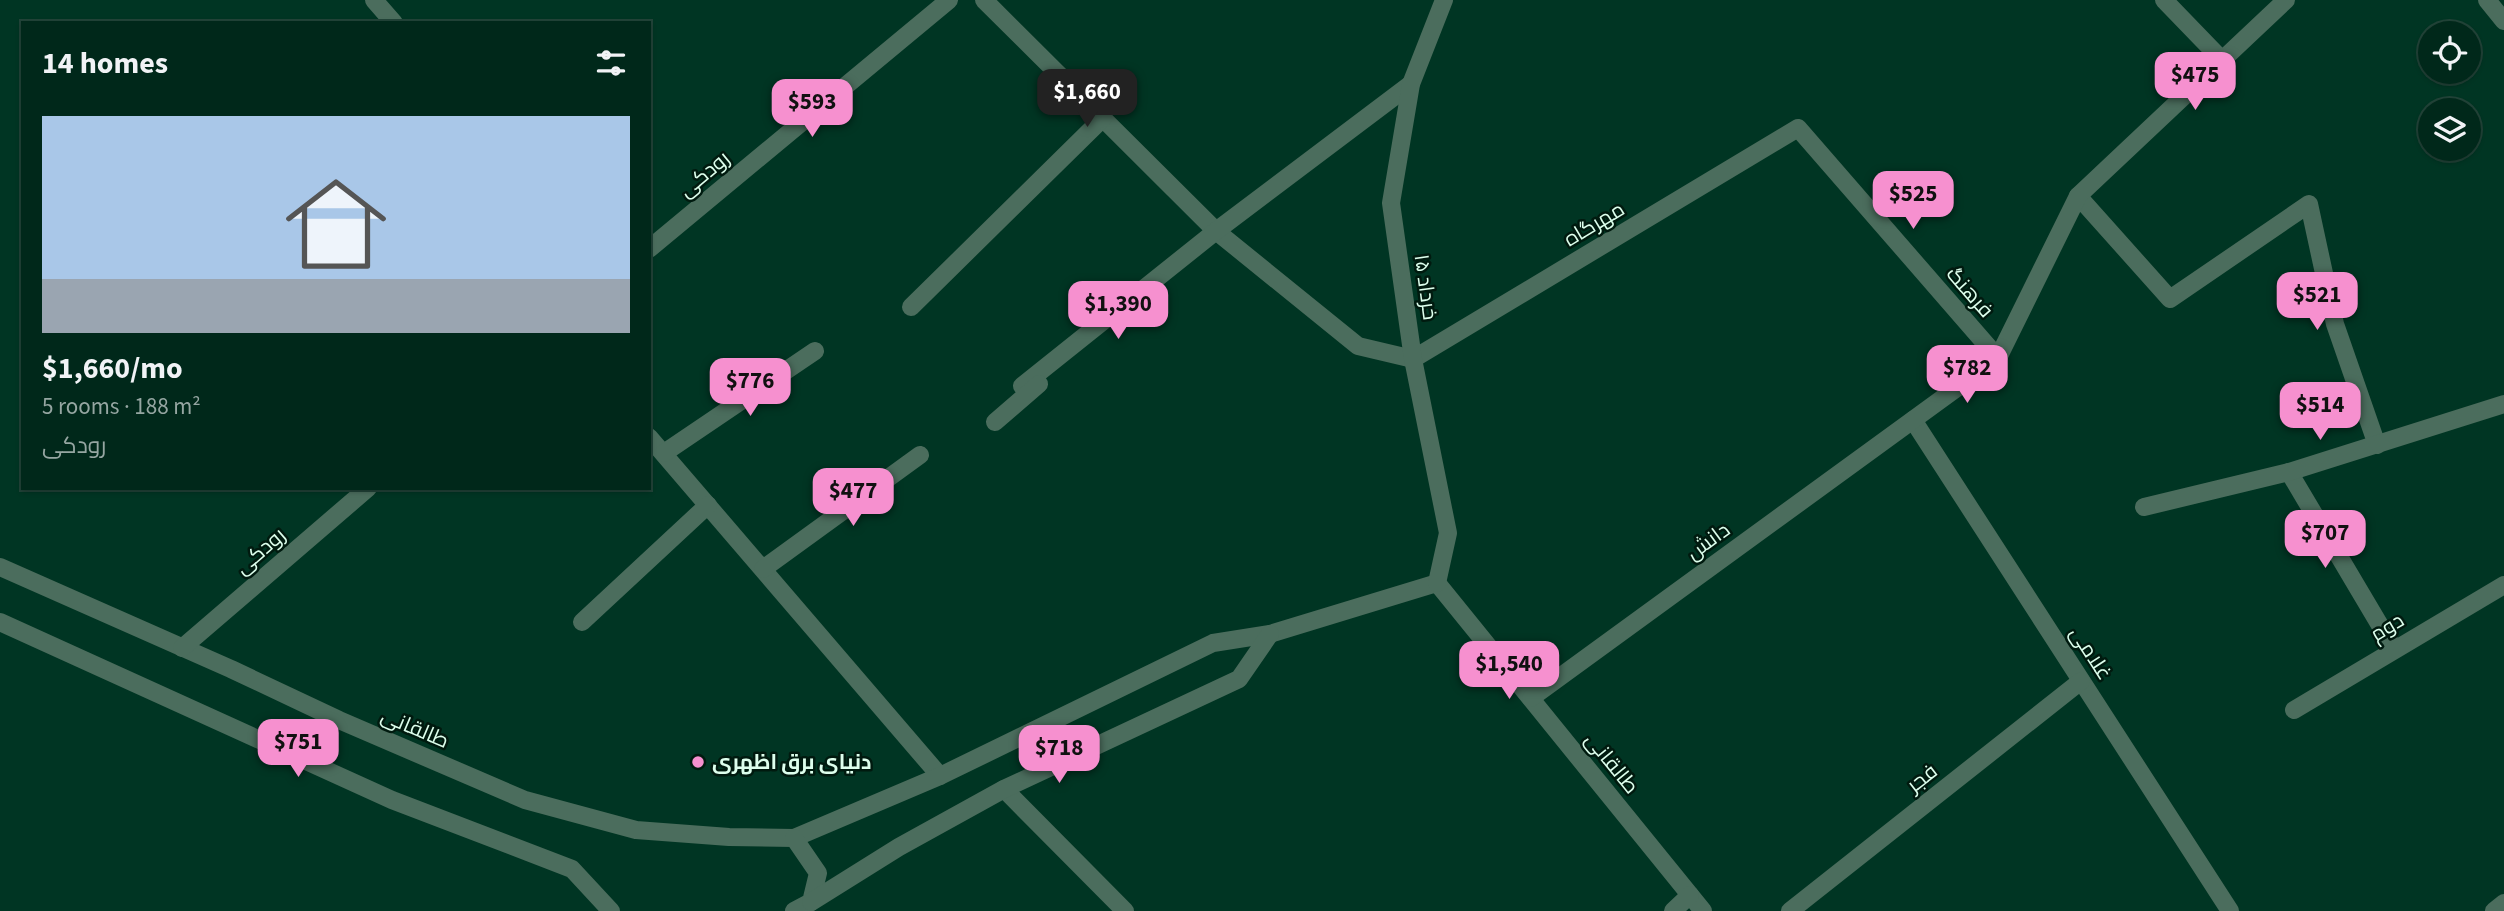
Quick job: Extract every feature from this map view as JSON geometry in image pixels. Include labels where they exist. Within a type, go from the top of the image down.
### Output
[{"type":"street","points":[[374,0],[392,21]]},
{"type":"street","name":"رودکی","points":[[651,247],[949,0]]},
{"type":"street","points":[[984,0],[1216,231],[1359,346],[1413,359]]},
{"type":"street","name":"۱۵ خرداد","points":[[1437,583],[1448,533],[1413,359],[1391,203],[1411,84],[1444,0]]},
{"type":"street","points":[[2164,0],[2222,60]]},
{"type":"street","points":[[1998,358],[2078,196],[2286,0]]},
{"type":"street","points":[[2487,0],[2504,21]]},
{"type":"street","points":[[1022,386],[1216,231],[1411,84]]},
{"type":"street","points":[[911,307],[1103,118]]},
{"type":"street","name":"مهرگاه","points":[[1413,359],[1798,128]]},
{"type":"street","name":"فرهنگ","points":[[1798,128],[1998,358]]},
{"type":"street","points":[[2078,196],[2169,299],[2309,204],[2335,324],[2377,445]]},
{"type":"street","points":[[995,422],[1216,231]]},
{"type":"street","points":[[664,453],[815,351]]},
{"type":"street","name":"دانش","points":[[1531,698],[1998,358]]},
{"type":"street","points":[[2144,507],[2290,472],[2504,404]]},
{"type":"street","name":"غلامی","points":[[1913,420],[2230,911]]},
{"type":"street","points":[[651,439],[940,776]]},
{"type":"street","points":[[763,569],[920,455]]},
{"type":"street","points":[[2290,472],[2394,649]]},
{"type":"street","name":"رودکی","points":[[182,648],[366,490]]},
{"type":"street","points":[[582,622],[708,505]]},
{"type":"street","name":"طالقانی","points":[[0,567],[339,720],[525,800],[636,830],[729,837],[794,838],[940,776],[1213,643],[1270,634],[1437,583],[1703,911]]},
{"type":"street","name":"دوم","points":[[2294,710],[2504,585]]},
{"type":"street","points":[[0,622],[392,800],[572,869],[611,911]]},
{"type":"street","points":[[794,911],[1004,789],[1239,679],[1270,634]]},
{"type":"street","name":"فجر","points":[[1790,911],[2081,681]]},
{"type":"street","points":[[1004,789],[1125,911]]},
{"type":"street","points":[[794,838],[818,873],[811,902]]},
{"type":"street","points":[[1673,911],[1690,895]]},
{"type":"street","points":[[2494,911],[2504,903]]},
{"type":"place","name":"دنیای برق اظهری","points":[[698,762]]}]
